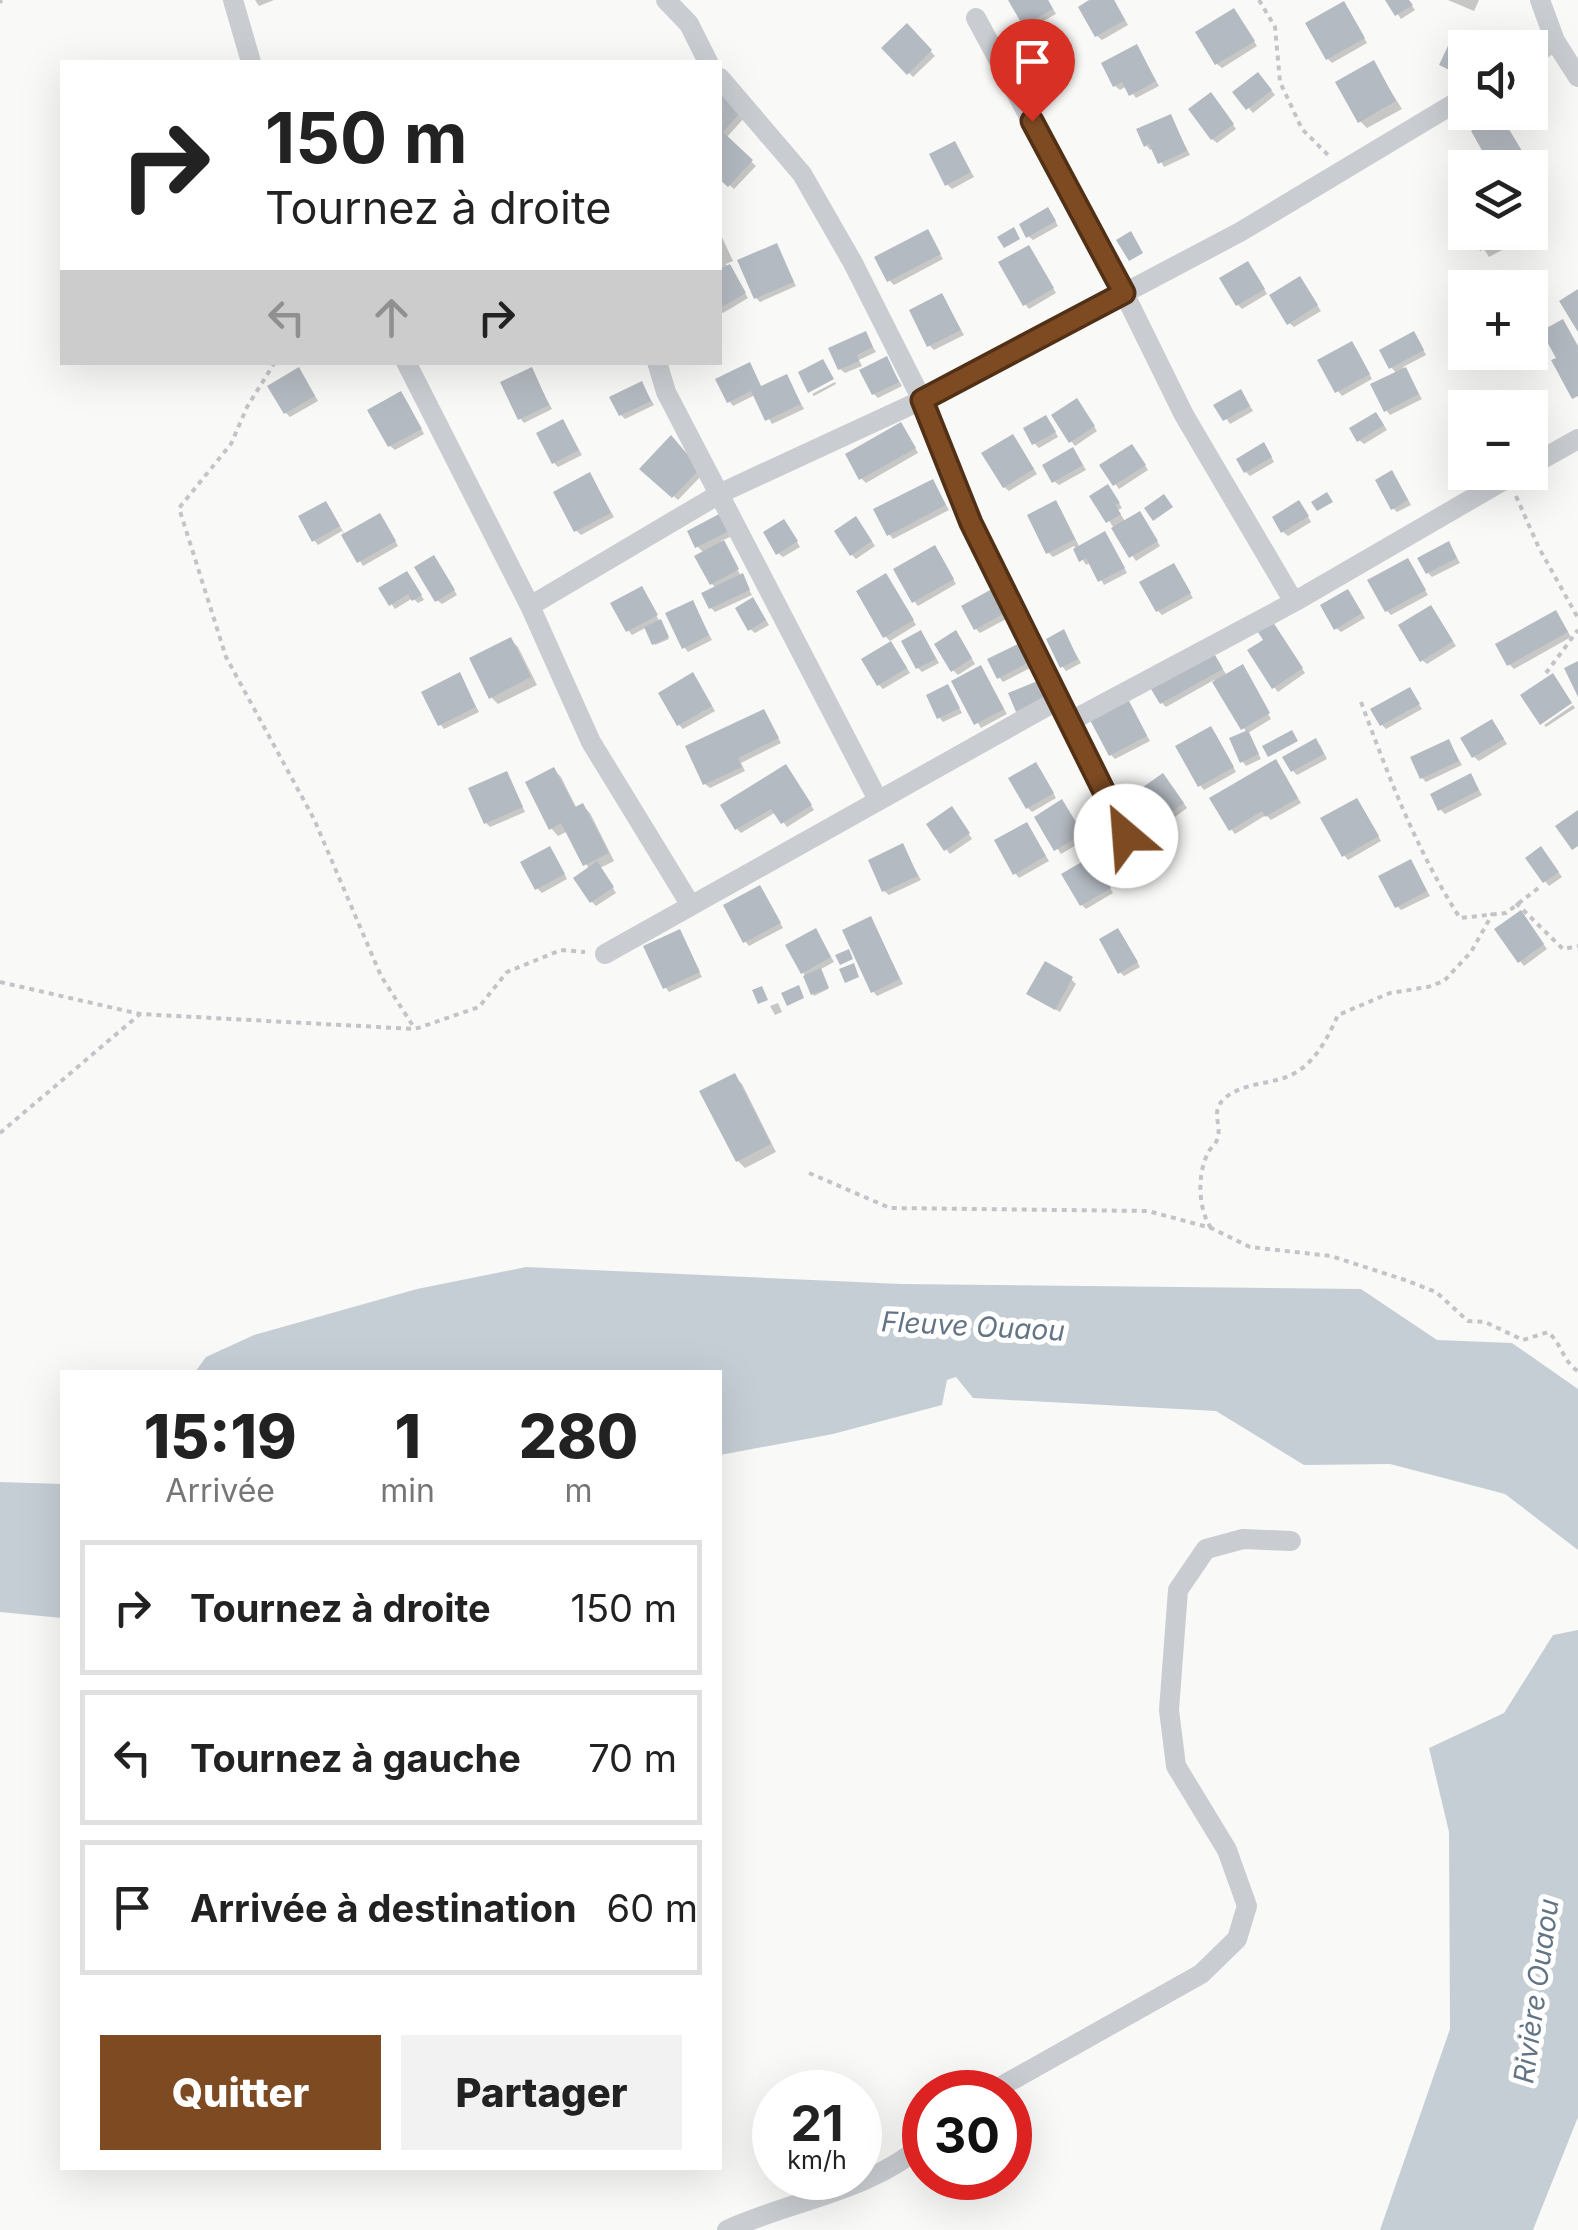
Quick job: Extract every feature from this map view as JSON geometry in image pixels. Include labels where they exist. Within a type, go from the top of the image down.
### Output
[{"type":"street","points":[[233,0],[250,60]]},
{"type":"street","points":[[666,0],[689,24],[707,60]]},
{"type":"street","points":[[1540,0],[1554,41],[1578,76]]},
{"type":"street","points":[[976,18],[1124,293],[1184,414],[1294,602]]},
{"type":"street","points":[[1548,45],[1554,41]]},
{"type":"street","points":[[722,80],[802,174],[853,263],[922,400],[971,523],[1126,836]]},
{"type":"street","points":[[530,606],[721,494],[922,400],[1240,232],[1448,107]]},
{"type":"street","points":[[408,365],[530,606],[591,742],[690,904]]},
{"type":"street","points":[[658,365],[666,392],[878,800]]},
{"type":"street","points":[[1548,456],[1578,439]]},
{"type":"street","points":[[1069,722],[1294,602],[1487,490]]},
{"type":"street","points":[[605,954],[1058,700]]},
{"type":"street","points":[[1030,2070],[1201,1974],[1238,1940],[1247,1906],[1228,1850],[1176,1766],[1169,1710],[1178,1590],[1206,1549],[1243,1540],[1291,1541]]},
{"type":"street","points":[[726,2230],[847,2188],[902,2161]]},
{"type":"path","points":[[1259,0],[1275,27],[1280,82],[1302,129],[1343,172]]},
{"type":"path","points":[[273,365],[231,444],[179,508],[226,657],[314,820],[381,976],[415,1028]]},
{"type":"path","points":[[1518,490],[1539,548],[1578,618]]},
{"type":"path","points":[[1546,672],[1578,630]]},
{"type":"path","points":[[1361,702],[1402,813],[1460,918],[1506,913],[1540,886]]},
{"type":"path","points":[[1516,903],[1563,949],[1578,946]]},
{"type":"path","points":[[1211,1228],[1204,1218],[1202,1166],[1218,1138],[1214,1114],[1220,1102],[1232,1092],[1292,1075],[1326,1044],[1338,1015],[1390,993],[1428,988],[1444,981],[1471,952],[1493,913]]},
{"type":"path","points":[[0,982],[140,1014],[415,1028],[478,1006],[506,972],[561,950],[605,954]]},
{"type":"path","points":[[0,1133],[140,1014]]},
{"type":"path","points":[[809,1173],[890,1208],[1148,1211],[1211,1228],[1250,1247],[1331,1256],[1436,1292],[1468,1321],[1485,1322],[1523,1340],[1548,1332],[1559,1341],[1568,1366],[1578,1371]]},
{"type":"water","name":"Fleuve Ouaou","points":[[526,1267],[901,1284],[1361,1289],[1437,1340],[1512,1343],[1578,1389],[1578,1550],[1505,1494],[1390,1464],[1304,1465],[1216,1411],[973,1398],[956,1377],[947,1380],[942,1405],[833,1434],[722,1455],[722,1370],[196,1370],[206,1357],[254,1335],[417,1289]]},
{"type":"water","points":[[0,1482],[60,1484],[60,1618],[0,1612]]},
{"type":"water","name":"Rivière Ouaou","points":[[1578,1630],[1578,2117],[1533,2230],[1380,2230],[1450,2029],[1449,1832],[1429,1748],[1504,1713],[1553,1635]]},
{"type":"building","points":[[1008,0],[1048,0],[1053,9],[1023,26]]},
{"type":"building","points":[[1089,0],[1114,0],[1125,20],[1095,37],[1078,7]]},
{"type":"building","points":[[1385,0],[1409,0],[1413,5],[1395,16]]},
{"type":"building","points":[[1344,1],[1365,38],[1326,60],[1305,23]]},
{"type":"building","points":[[1234,8],[1255,41],[1215,65],[1195,32]]},
{"type":"building","points":[[907,23],[932,50],[907,75],[881,48]]},
{"type":"building","points":[[1137,44],[1156,81],[1129,96],[1122,82],[1113,87],[1101,63]]},
{"type":"building","points":[[1448,46],[1448,69],[1439,65]]},
{"type":"building","points":[[1374,60],[1396,101],[1358,123],[1335,82]]},
{"type":"building","points":[[1258,72],[1272,90],[1246,110],[1232,92]]},
{"type":"building","points":[[1211,92],[1234,124],[1211,140],[1188,109]]},
{"type":"building","points":[[722,93],[742,111],[723,132],[753,160],[728,187],[722,182]]},
{"type":"building","points":[[1171,114],[1187,151],[1158,164],[1149,144],[1144,147],[1136,129]]},
{"type":"building","points":[[1510,130],[1521,150],[1482,150],[1471,131]]},
{"type":"building","points":[[955,141],[971,172],[945,186],[929,154]]},
{"type":"building","points":[[1048,207],[1056,221],[1026,238],[1019,224]]},
{"type":"building","points":[[1014,227],[1020,239],[1004,248],[997,237]]},
{"type":"building","points":[[928,229],[941,254],[887,282],[874,257]]},
{"type":"building","points":[[1131,231],[1143,253],[1129,261],[1116,240]]},
{"type":"building","points":[[777,243],[794,282],[754,299],[737,260]]},
{"type":"building","points":[[1029,245],[1054,288],[1023,306],[998,262]]},
{"type":"building","points":[[1248,261],[1265,289],[1236,306],[1219,278]]},
{"type":"building","points":[[730,264],[746,293],[722,307],[722,268]]},
{"type":"building","points":[[1300,276],[1318,305],[1287,325],[1269,295]]},
{"type":"building","points":[[1578,289],[1578,332],[1559,301]]},
{"type":"building","points":[[942,293],[961,330],[927,347],[909,310]]},
{"type":"building","points":[[1563,319],[1578,346],[1578,396],[1572,399],[1551,360],[1556,358],[1548,344],[1548,327]]},
{"type":"building","points":[[866,331],[873,347],[857,355],[859,361],[838,370],[828,348]]},
{"type":"building","points":[[1414,331],[1424,350],[1389,369],[1379,350]]},
{"type":"building","points":[[1352,341],[1370,374],[1335,393],[1317,360]]},
{"type":"building","points":[[887,356],[899,382],[872,395],[859,370]]},
{"type":"building","points":[[823,359],[834,379],[808,393],[798,372]]},
{"type":"building","points":[[750,362],[761,386],[787,374],[801,404],[765,421],[751,391],[727,403],[715,379]]},
{"type":"building","points":[[299,367],[315,396],[284,414],[267,386]]},
{"type":"building","points":[[532,367],[549,405],[518,420],[500,382]]},
{"type":"building","points":[[1406,367],[1419,394],[1384,412],[1370,384]]},
{"type":"building","points":[[642,381],[651,401],[619,416],[609,397]]},
{"type":"building","points":[[1241,389],[1250,406],[1223,421],[1213,405]]},
{"type":"building","points":[[401,391],[422,429],[388,447],[367,410]]},
{"type":"building","points":[[1077,398],[1095,426],[1069,443],[1051,415]]},
{"type":"building","points":[[1376,412],[1384,425],[1357,442],[1349,428]]},
{"type":"building","points":[[1046,415],[1056,432],[1032,445],[1023,428]]},
{"type":"building","points":[[563,419],[579,450],[552,464],[536,433]]},
{"type":"building","points":[[901,422],[916,448],[859,480],[845,454]]},
{"type":"building","points":[[1013,434],[1034,469],[1003,488],[981,453]]},
{"type":"building","points":[[671,435],[700,469],[672,498],[639,469]]},
{"type":"building","points":[[1264,442],[1272,457],[1244,473],[1236,459]]},
{"type":"building","points":[[1132,444],[1146,465],[1113,486],[1099,465]]},
{"type":"building","points":[[1073,447],[1083,465],[1052,483],[1042,465]]},
{"type":"building","points":[[1392,470],[1408,500],[1391,510],[1375,480]]},
{"type":"building","points":[[590,472],[611,513],[574,532],[553,492]]},
{"type":"building","points":[[933,479],[946,505],[887,536],[873,509]]},
{"type":"building","points":[[1108,484],[1120,503],[1115,505],[1121,514],[1106,523],[1089,496]]},
{"type":"building","points":[[1327,492],[1333,502],[1317,511],[1311,502]]},
{"type":"building","points":[[1164,494],[1173,507],[1153,521],[1144,508]]},
{"type":"building","points":[[1056,500],[1075,539],[1046,554],[1027,515]]},
{"type":"building","points":[[1299,500],[1309,516],[1281,533],[1272,517]]},
{"type":"building","points":[[326,501],[340,526],[312,542],[298,516]]},
{"type":"building","points":[[1140,511],[1158,541],[1129,558],[1111,528]]},
{"type":"building","points":[[380,513],[396,541],[357,563],[341,535]]},
{"type":"building","points":[[721,513],[729,531],[695,548],[687,531]]},
{"type":"building","points":[[856,516],[872,541],[850,556],[834,531]]},
{"type":"building","points":[[784,519],[798,541],[776,555],[763,532]]},
{"type":"building","points":[[1105,531],[1125,568],[1098,582],[1086,558],[1079,562],[1073,549]]},
{"type":"building","points":[[724,540],[739,569],[710,585],[694,556]]},
{"type":"building","points":[[1449,541],[1457,558],[1426,574],[1417,558]]},
{"type":"building","points":[[935,545],[954,579],[912,603],[893,569]]},
{"type":"building","points":[[434,555],[455,590],[435,602],[414,567]]},
{"type":"building","points":[[1408,558],[1426,590],[1385,612],[1367,580]]},
{"type":"building","points":[[1174,563],[1191,593],[1156,612],[1139,582]]},
{"type":"building","points":[[407,571],[422,595],[412,601],[408,594],[389,606],[378,588]]},
{"type":"building","points":[[743,573],[750,590],[709,609],[701,593]]},
{"type":"building","points":[[886,573],[914,620],[883,638],[856,591]]},
{"type":"building","points":[[642,586],[658,615],[626,632],[610,603]]},
{"type":"building","points":[[992,589],[1005,613],[974,630],[961,606]]},
{"type":"building","points":[[1348,589],[1362,613],[1334,630],[1320,605]]},
{"type":"building","points":[[753,597],[766,620],[748,631],[735,608]]},
{"type":"building","points":[[693,600],[709,635],[682,649],[665,613]]},
{"type":"building","points":[[1431,605],[1453,641],[1420,662],[1398,625]]},
{"type":"building","points":[[1556,610],[1568,632],[1507,666],[1495,644]]},
{"type":"building","points":[[661,619],[669,637],[652,645],[644,627]]},
{"type":"building","points":[[1271,619],[1303,668],[1272,689],[1247,650],[1263,640],[1256,629]]},
{"type":"building","points":[[1064,629],[1078,659],[1060,668],[1046,639]]},
{"type":"building","points":[[921,630],[936,659],[916,669],[901,641]]},
{"type":"building","points":[[956,630],[972,658],[951,672],[934,644]]},
{"type":"building","points":[[511,637],[531,677],[489,699],[469,658]]},
{"type":"building","points":[[891,641],[907,668],[877,686],[861,659]]},
{"type":"building","points":[[1022,642],[1031,661],[997,679],[987,659]]},
{"type":"building","points":[[1211,648],[1223,669],[1160,704],[1148,684]]},
{"type":"building","points":[[1578,661],[1578,697],[1564,668]]},
{"type":"building","points":[[1243,664],[1270,713],[1241,730],[1212,682]]},
{"type":"building","points":[[981,665],[1004,709],[974,725],[951,681]]},
{"type":"building","points":[[460,672],[476,707],[438,726],[421,692]]},
{"type":"building","points":[[693,672],[712,706],[677,726],[658,693]]},
{"type":"building","points":[[1553,673],[1572,703],[1540,725],[1520,695]]},
{"type":"building","points":[[1040,680],[1048,699],[1016,712],[1008,693]]},
{"type":"building","points":[[948,684],[960,708],[937,719],[926,695]]},
{"type":"building","points":[[1410,687],[1420,704],[1380,726],[1370,709]]},
{"type":"building","points":[[1128,699],[1147,736],[1109,756],[1090,720]]},
{"type":"building","points":[[764,709],[779,738],[738,758],[742,767],[703,785],[685,746]]},
{"type":"building","points":[[1492,719],[1504,739],[1472,758],[1460,738]]},
{"type":"building","points":[[1211,726],[1234,767],[1198,787],[1175,746]]},
{"type":"building","points":[[1248,730],[1259,754],[1240,763],[1229,738]]},
{"type":"building","points":[[1292,730],[1298,741],[1268,757],[1262,746]]},
{"type":"building","points":[[1316,738],[1324,754],[1291,772],[1282,757]]},
{"type":"building","points":[[1449,739],[1459,761],[1420,779],[1410,757]]},
{"type":"building","points":[[1276,759],[1298,798],[1265,817],[1262,811],[1229,831],[1209,798]]},
{"type":"building","points":[[1036,762],[1054,793],[1026,809],[1008,778]]},
{"type":"building","points":[[786,764],[812,805],[781,824],[771,809],[735,830],[720,805]]},
{"type":"building","points":[[554,767],[575,807],[583,803],[609,853],[583,866],[561,823],[549,830],[525,782]]},
{"type":"building","points":[[507,771],[523,807],[484,824],[468,788]]},
{"type":"building","points":[[1163,773],[1184,803],[1155,824],[1133,794]]},
{"type":"building","points":[[1471,773],[1479,790],[1438,811],[1430,794]]},
{"type":"building","points":[[1357,798],[1379,836],[1342,857],[1320,818]]},
{"type":"building","points":[[1062,799],[1083,834],[1054,851],[1034,817]]},
{"type":"building","points":[[952,806],[970,833],[944,851],[926,824]]},
{"type":"building","points":[[1578,810],[1578,846],[1572,850],[1555,826]]},
{"type":"building","points":[[1027,822],[1046,856],[1013,875],[994,840]]},
{"type":"building","points":[[903,843],[918,876],[882,892],[868,860]]},
{"type":"building","points":[[550,846],[565,874],[535,890],[520,862]]},
{"type":"building","points":[[1541,846],[1559,872],[1543,883],[1525,858]]},
{"type":"building","points":[[1092,856],[1111,888],[1080,906],[1061,874]]},
{"type":"building","points":[[1411,859],[1427,891],[1395,908],[1378,876]]},
{"type":"building","points":[[597,861],[614,887],[590,903],[573,878]]},
{"type":"building","points":[[760,885],[781,923],[743,943],[723,905]]},
{"type":"building","points":[[1521,910],[1544,944],[1518,963],[1494,929]]},
{"type":"building","points":[[871,916],[900,979],[871,993],[842,930]]},
{"type":"building","points":[[816,928],[831,957],[801,974],[785,945]]},
{"type":"building","points":[[1118,928],[1138,962],[1118,974],[1099,939]]},
{"type":"building","points":[[680,929],[700,972],[663,989],[643,946]]},
{"type":"building","points":[[849,949],[853,959],[840,965],[835,955]]},
{"type":"building","points":[[1045,961],[1073,977],[1055,1010],[1026,994]]},
{"type":"building","points":[[854,963],[859,977],[845,983],[839,969]]},
{"type":"building","points":[[821,968],[829,988],[811,995],[803,976]]},
{"type":"building","points":[[799,985],[804,998],[787,1006],[781,993]]},
{"type":"building","points":[[762,986],[768,1000],[758,1004],[752,990]]},
{"type":"building","points":[[735,1073],[771,1144],[736,1162],[699,1091]]},
{"type":"route","points":[[1032,121],[1124,293],[922,400],[971,523],[1126,836]]}]
